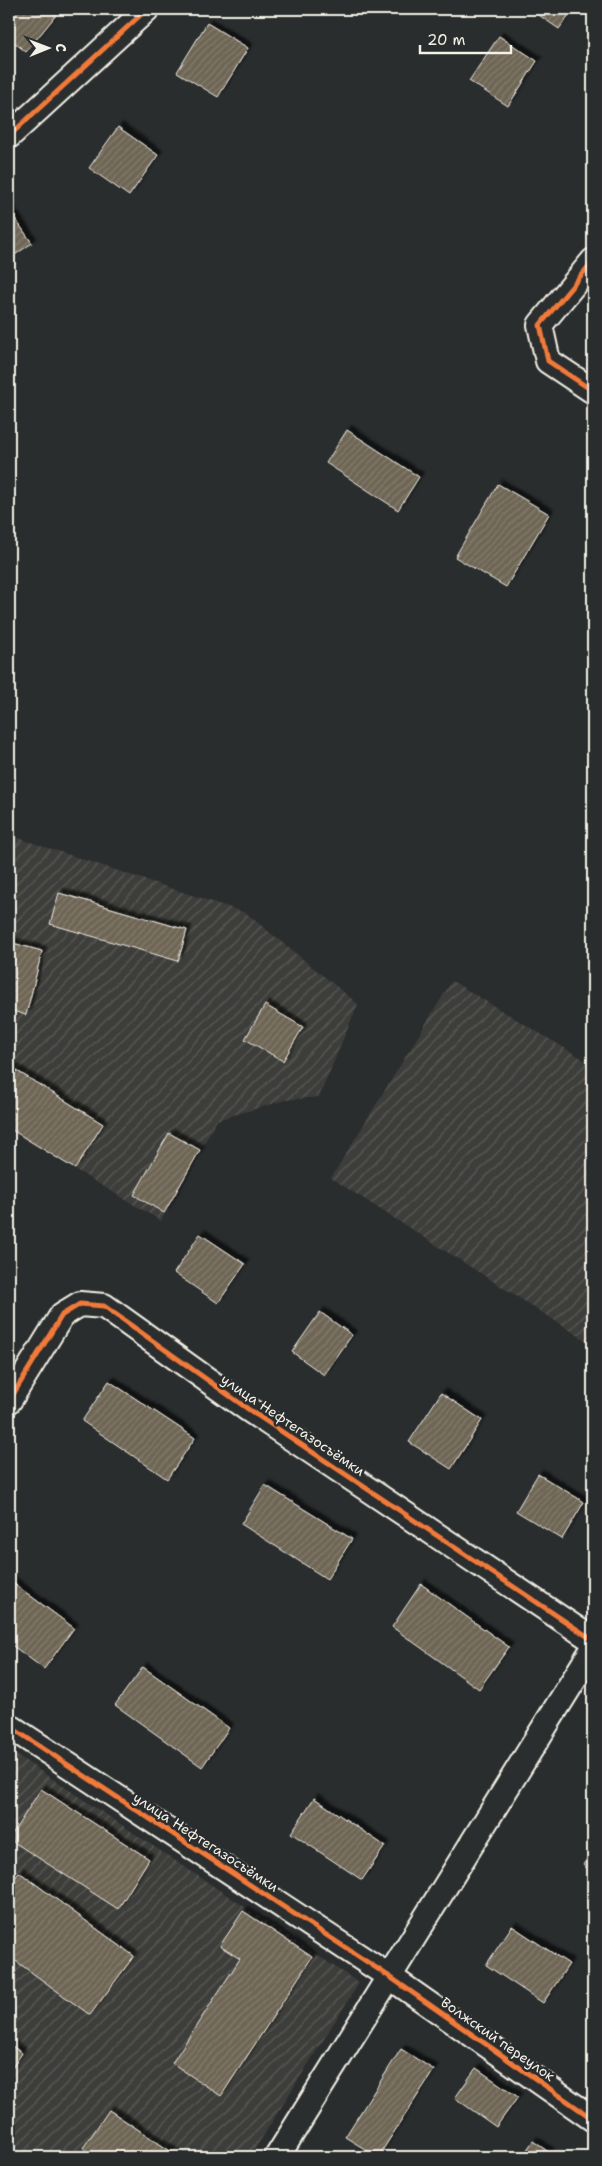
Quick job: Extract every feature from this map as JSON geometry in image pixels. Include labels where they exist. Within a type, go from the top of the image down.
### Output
[{"type":"street","points":[[9,136],[147,9]]},
{"type":"street","points":[[593,261],[540,325],[548,361],[593,391]]},
{"type":"street","name":"улица Нефтегазосъёмки","points":[[9,1401],[62,1314],[80,1304],[104,1306],[248,1408],[593,1640]]},
{"type":"street","points":[[277,2157],[593,1649]]},
{"type":"street","name":"улица Нефтегазосъёмки","points":[[9,1726],[390,1977]]},
{"type":"street","name":"Волжский переулок","points":[[390,1977],[593,2119]]},
{"type":"shaded area","points":[[9,835],[246,913],[358,1004],[319,1097],[285,1100],[217,1120],[161,1221],[9,1130]]},
{"type":"shaded area","points":[[452,981],[593,1065],[593,1345],[331,1178]]},
{"type":"shaded area","points":[[9,1750],[359,1983],[250,2157],[9,2157]]},
{"type":"building","points":[[9,9],[61,9],[26,52],[9,38]]},
{"type":"building","points":[[530,9],[573,9],[559,29]]},
{"type":"building","points":[[207,23],[248,48],[218,97],[177,72]]},
{"type":"building","points":[[499,36],[537,61],[508,106],[469,81]]},
{"type":"building","points":[[118,127],[158,155],[129,196],[89,168]]},
{"type":"building","points":[[9,210],[32,243],[9,259]]},
{"type":"building","points":[[347,430],[419,477],[398,510],[326,463]]},
{"type":"building","points":[[498,484],[549,514],[506,587],[455,557]]},
{"type":"building","points":[[59,893],[187,930],[178,961],[50,924]]},
{"type":"building","points":[[9,942],[42,951],[26,1015],[9,1010]]},
{"type":"building","points":[[265,1005],[303,1027],[283,1061],[245,1039]]},
{"type":"building","points":[[9,1066],[103,1124],[75,1169],[9,1128]]},
{"type":"building","points":[[169,1133],[200,1150],[164,1213],[134,1195]]},
{"type":"building","points":[[200,1234],[245,1264],[218,1303],[174,1273]]},
{"type":"building","points":[[320,1312],[352,1335],[324,1375],[292,1352]]},
{"type":"building","points":[[109,1381],[195,1438],[167,1479],[82,1421]]},
{"type":"building","points":[[441,1393],[482,1420],[451,1469],[409,1442]]},
{"type":"building","points":[[538,1474],[584,1502],[562,1539],[516,1511]]},
{"type":"building","points":[[265,1485],[352,1539],[327,1579],[241,1524]]},
{"type":"building","points":[[9,1580],[74,1628],[44,1669],[9,1643]]},
{"type":"building","points":[[421,1584],[509,1647],[479,1689],[392,1627]]},
{"type":"building","points":[[143,1667],[229,1728],[202,1767],[115,1705]]},
{"type":"building","points":[[41,1789],[149,1859],[118,1909],[9,1839]]},
{"type":"building","points":[[314,1798],[385,1846],[362,1880],[291,1833]]},
{"type":"building","points":[[593,1850],[593,1873],[583,1865]]},
{"type":"building","points":[[19,1872],[134,1956],[90,2015],[9,1956],[9,1887]]},
{"type":"building","points":[[243,1911],[312,1957],[221,2096],[172,2063],[240,1959],[220,1946]]},
{"type":"building","points":[[512,1926],[569,1964],[543,2003],[486,1965]]},
{"type":"building","points":[[9,2044],[22,2053],[9,2073]]},
{"type":"building","points":[[401,2049],[434,2070],[378,2157],[345,2137]]},
{"type":"building","points":[[476,2068],[518,2097],[496,2127],[455,2098]]},
{"type":"building","points":[[109,2110],[179,2157],[96,2157],[83,2148]]},
{"type":"building","points":[[533,2141],[550,2153],[547,2157],[522,2157]]},
{"type":"cycle path","points":[[9,136],[147,9]]},
{"type":"cycle path","points":[[593,261],[540,325],[548,361],[593,391]]},
{"type":"cycle path","points":[[9,1401],[62,1315],[80,1304],[104,1306],[248,1409],[593,1640]]},
{"type":"cycle path","points":[[9,1726],[390,1977],[593,2119]]}]
